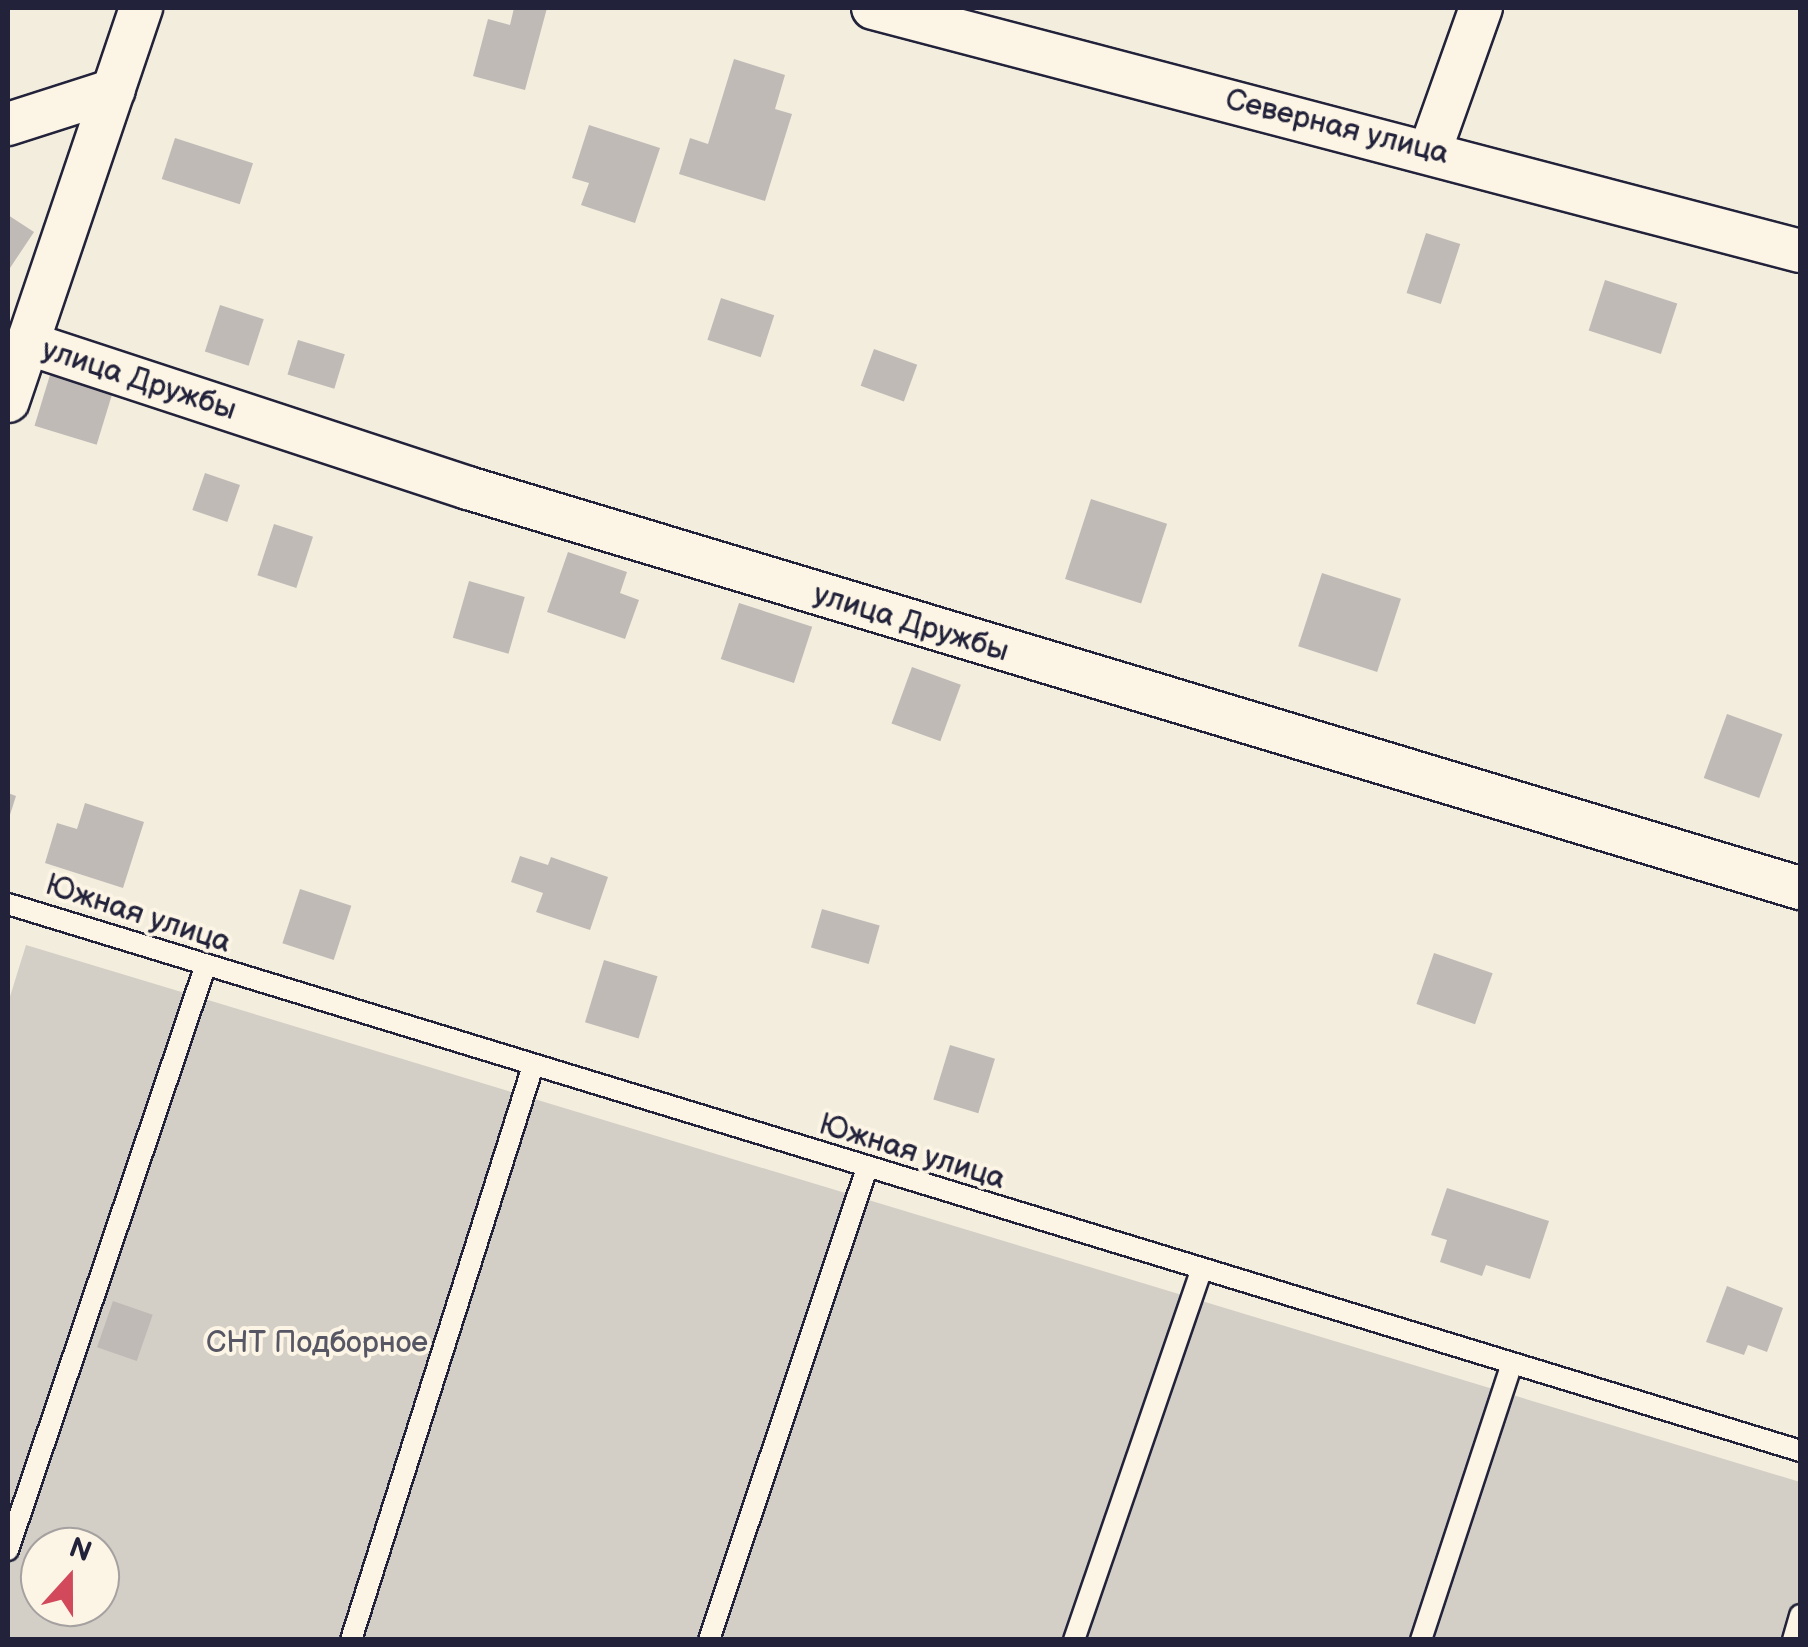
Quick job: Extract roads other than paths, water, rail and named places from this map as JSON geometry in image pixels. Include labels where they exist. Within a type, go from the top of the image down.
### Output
[{"type":"street","points":[[8,401],[141,8]]},
{"type":"street","name":"Северная улица","points":[[873,8],[1800,250]]},
{"type":"street","points":[[1430,151],[1481,8]]},
{"type":"street","points":[[8,124],[114,90]]},
{"type":"street","name":"улица Дружбы","points":[[27,343],[486,494],[1800,888]]},
{"type":"lane","name":"Южная улица","points":[[8,904],[532,1069],[1800,1451]]},
{"type":"lane","points":[[8,1550],[204,966]]},
{"type":"lane","points":[[351,1640],[532,1069]]},
{"type":"lane","points":[[709,1640],[866,1170]]},
{"type":"lane","points":[[1074,1640],[1202,1270]]},
{"type":"lane","points":[[1420,1640],[1512,1364]]},
{"type":"lane","points":[[1793,1640],[1800,1616]]},
{"type":"park label","name":"СНТ Подборное","points":[[317,1343]]}]
